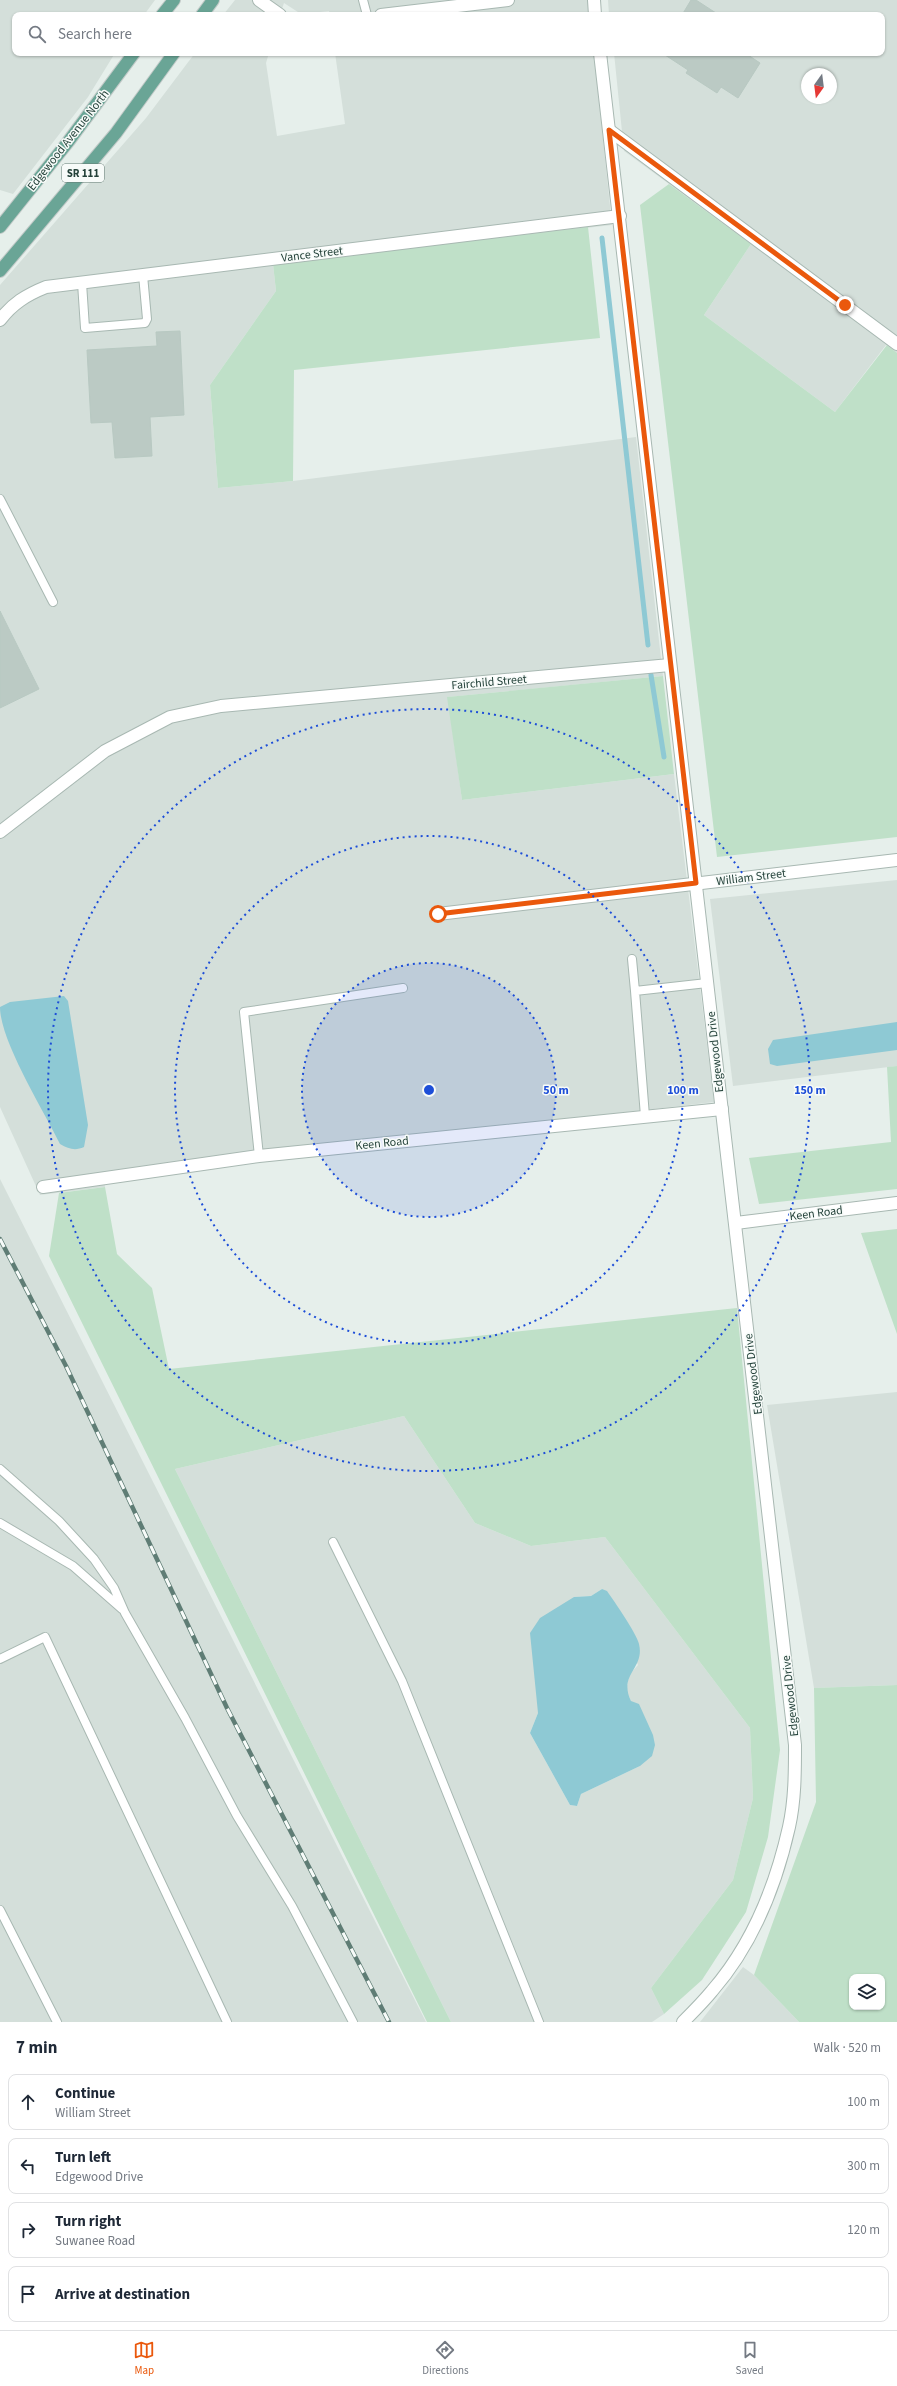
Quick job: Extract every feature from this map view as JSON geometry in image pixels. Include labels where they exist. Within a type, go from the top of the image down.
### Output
[{"type":"main road","points":[[164,12],[174,0]]},
{"type":"main road","points":[[204,12],[213,0]]},
{"type":"main road","name":"Edgewood Avenue North","points":[[0,227],[68,142],[132,56]]},
{"type":"main road","name":"SR 111","points":[[0,271],[116,133],[172,56]]},
{"type":"street","points":[[259,0],[276,12]]},
{"type":"street","points":[[402,12],[470,2],[508,0]]},
{"type":"street","points":[[594,0],[596,12]]},
{"type":"street","name":"Edgewood Drive","points":[[600,56],[620,216],[670,665],[736,1223],[795,1745],[795,1781],[789,1826],[776,1874],[760,1914],[740,1952],[713,1990],[683,2022]]},
{"type":"street","points":[[609,130],[897,344]]},
{"type":"street","name":"Vance Street","points":[[0,320],[10,307],[30,294],[46,287],[620,216]]},
{"type":"street","name":"Fairchild Street","points":[[0,832],[105,751],[170,717],[221,706],[670,665]]},
{"type":"street","name":"William Street","points":[[438,914],[897,860]]},
{"type":"street","name":"Keen Road","points":[[43,1187],[259,1156],[722,1109]]},
{"type":"street","name":"Keen Road","points":[[736,1223],[897,1203]]},
{"type":"lane","points":[[363,0],[366,12]]},
{"type":"lane","points":[[82,283],[84,328],[146,323],[147,319],[143,275]]},
{"type":"lane","points":[[0,499],[53,602]]},
{"type":"lane","points":[[632,959],[646,1116]]},
{"type":"lane","points":[[635,991],[708,983]]},
{"type":"lane","points":[[259,1156],[244,1012],[403,988]]},
{"type":"lane","points":[[0,1469],[59,1520],[94,1558],[114,1588],[125,1613],[186,1718],[237,1816],[292,1906],[354,2022]]},
{"type":"lane","points":[[0,1523],[74,1566],[125,1613]]},
{"type":"lane","points":[[333,1542],[402,1681],[538,2022]]},
{"type":"lane","points":[[0,1659],[45,1637],[227,2022]]},
{"type":"lane","points":[[0,1910],[57,2022]]},
{"type":"shaded area","points":[[0,0],[155,0],[146,12],[12,12],[12,56],[113,56],[88,97],[13,194],[0,190]]},
{"type":"shaded area","points":[[235,0],[588,0],[590,12],[298,12],[284,3],[281,12],[225,12]]},
{"type":"shaded area","points":[[608,0],[897,0],[897,353],[886,345],[835,412],[704,315],[751,244],[624,151],[614,56],[885,56],[885,12],[609,12]]},
{"type":"shaded area","points":[[193,56],[268,56],[266,63],[277,136],[345,124],[335,56],[594,56],[612,225],[273,264],[276,291],[210,385],[218,488],[293,481],[636,437],[663,676],[448,697],[462,800],[674,774],[714,1102],[104,1172],[105,1187],[40,1195],[0,1107],[0,285],[146,118]]},
{"type":"shaded area","points":[[897,880],[897,1066],[733,1086],[710,899]]},
{"type":"shaded area","points":[[0,1179],[426,2022],[0,2022]]},
{"type":"shaded area","points":[[897,1392],[897,1685],[814,1688],[767,1405]]},
{"type":"shaded area","points":[[404,1416],[475,1523],[531,1546],[605,1537],[750,1728],[753,1798],[733,1880],[651,1988],[664,2014],[652,2022],[451,2022],[175,1469]],"holes":[[[602,1589],[638,1665],[629,1675],[626,1691],[631,1701],[640,1766],[581,1794],[577,1806],[570,1805],[530,1733],[538,1713],[574,1597],[591,1596]]]},
{"type":"shaded area","points":[[743,1967],[754,1975],[799,2022],[700,2022]]},
{"type":"green space","points":[[669,184],[751,244],[704,315],[835,412],[887,345],[897,353],[897,837],[717,857],[640,205]]},
{"type":"green space","points":[[588,227],[600,338],[294,370],[293,481],[218,488],[210,385],[276,291],[273,264]]},
{"type":"green space","points":[[663,676],[674,774],[462,800],[447,697]]},
{"type":"green space","points":[[897,1066],[897,1189],[759,1204],[749,1158],[891,1142],[887,1067]]},
{"type":"green space","points":[[105,1187],[117,1254],[152,1288],[169,1369],[737,1308],[780,1750],[768,1837],[746,1912],[702,1980],[664,2014],[651,1988],[733,1880],[753,1798],[750,1728],[605,1537],[531,1546],[475,1523],[404,1416],[175,1469],[451,2022],[427,2022],[49,1256],[59,1193]]},
{"type":"green space","points":[[897,1229],[897,1334],[861,1233]]},
{"type":"green space","points":[[897,1685],[897,2022],[799,2022],[754,1975],[816,1802],[814,1688]]},
{"type":"water","points":[[64,996],[68,1001],[88,1125],[84,1147],[78,1149],[69,1148],[60,1144],[15,1057],[7,1038],[0,1007],[10,1002]]},
{"type":"water","points":[[897,1022],[897,1050],[777,1066],[770,1064],[768,1049],[773,1040]]},
{"type":"water","points":[[602,1589],[607,1591],[620,1610],[639,1644],[640,1653],[636,1666],[629,1678],[628,1692],[631,1701],[639,1704],[653,1735],[655,1745],[652,1756],[640,1766],[581,1794],[577,1806],[570,1805],[530,1733],[538,1713],[530,1633],[540,1618],[574,1597],[591,1596]]},
{"type":"building","points":[[691,0],[696,0],[714,12],[684,12]]},
{"type":"building","points":[[667,56],[750,56],[760,63],[738,98],[721,87],[717,93],[686,73],[688,70]]},
{"type":"building","points":[[180,331],[184,415],[150,417],[152,456],[115,458],[112,422],[91,423],[87,350],[157,346],[156,332]]},
{"type":"building","points":[[0,611],[39,689],[0,708]]},
{"type":"waterway","points":[[602,238],[648,645]]},
{"type":"waterway","points":[[651,675],[664,757]]},
{"type":"railway","points":[[0,1239],[66,1366],[227,1708],[389,2022]]},
{"type":"route","points":[[438,914],[696,883],[609,130],[845,305]]}]
